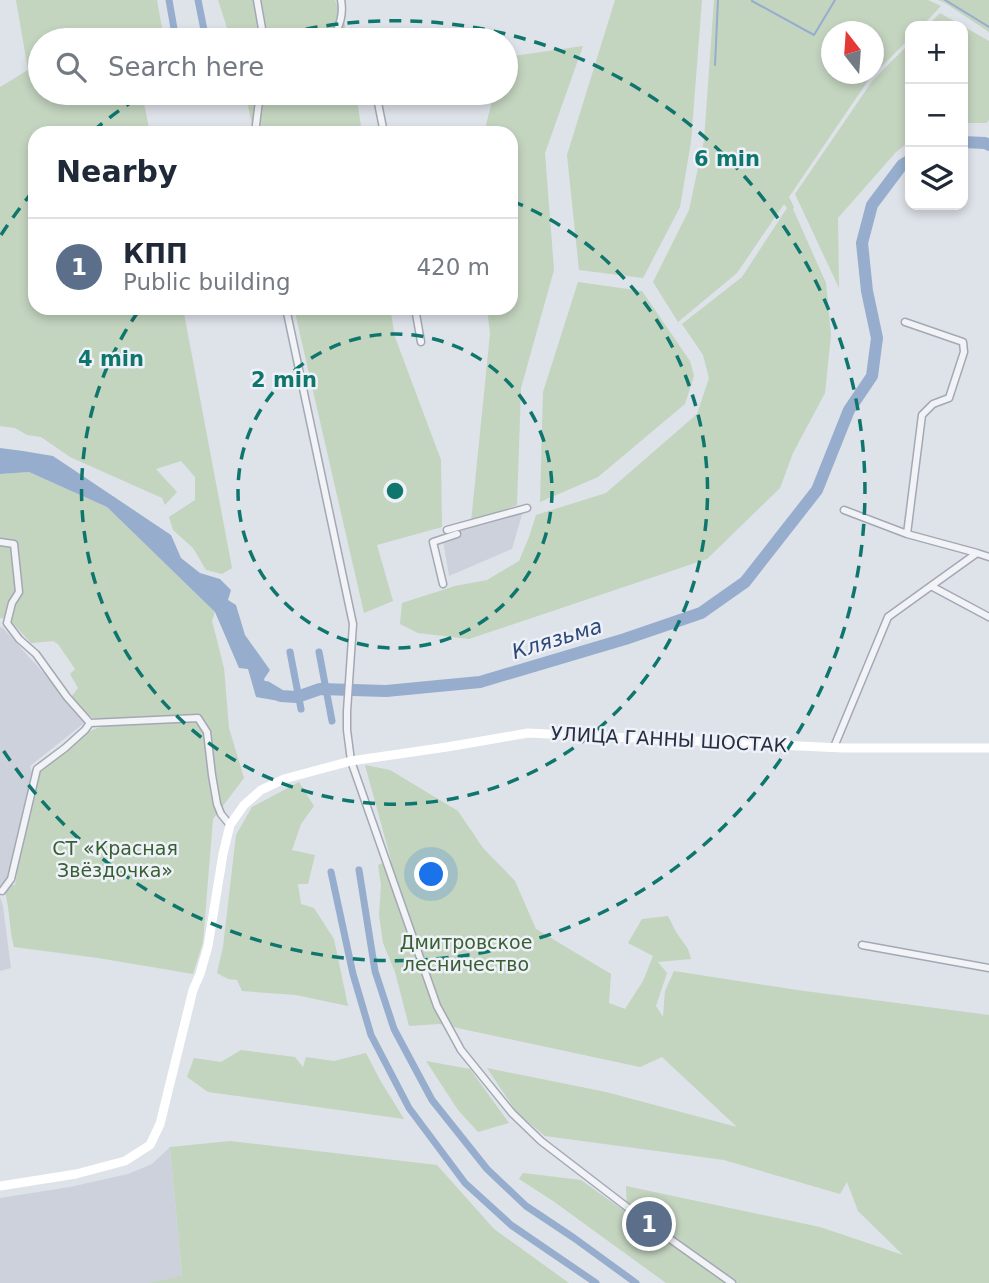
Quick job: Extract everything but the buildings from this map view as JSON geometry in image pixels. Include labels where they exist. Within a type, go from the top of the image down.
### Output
[{"type":"main road","name":"УЛИЦА ГАННЫ ШОСТАК","points":[[230,825],[244,805],[261,790],[284,779],[351,761],[528,733],[834,747],[989,748]]},
{"type":"main road","points":[[0,1186],[76,1174],[125,1161],[150,1145],[160,1124],[193,990],[208,946],[230,825]]},
{"type":"street","points":[[257,0],[262,28]]},
{"type":"street","points":[[339,28],[341,0]]},
{"type":"street","points":[[256,126],[258,105]]},
{"type":"street","points":[[378,105],[383,126]]},
{"type":"street","points":[[287,315],[353,624],[347,711],[351,761],[437,1006],[461,1050],[512,1113],[541,1141],[606,1192],[732,1283]]},
{"type":"street","points":[[416,315],[421,342]]},
{"type":"street","points":[[905,322],[963,342],[964,352],[949,398],[933,404],[922,415],[907,534]]},
{"type":"street","points":[[447,530],[527,508]]},
{"type":"street","points":[[844,510],[907,534],[989,557]]},
{"type":"street","points":[[443,584],[433,542],[457,534]]},
{"type":"street","points":[[0,542],[14,544],[19,592],[4,623],[36,654],[90,723]]},
{"type":"street","points":[[834,747],[887,617],[977,553]]},
{"type":"street","points":[[931,586],[989,617]]},
{"type":"street","points":[[90,723],[198,719],[207,732],[217,804],[230,825]]},
{"type":"street","points":[[2,891],[11,879],[17,860],[37,769],[65,748],[90,723]]},
{"type":"street","points":[[862,945],[989,968]]},
{"type":"shaded area","points":[[523,511],[512,549],[449,576],[442,535]]},
{"type":"shaded area","points":[[0,627],[85,719],[83,724],[30,766],[33,776],[9,875],[0,887]]},
{"type":"shaded area","points":[[0,897],[11,968],[0,971]]},
{"type":"shaded area","points":[[170,1147],[182,1277],[148,1283],[0,1283],[0,1198],[128,1174],[152,1164]]},
{"type":"green space","points":[[16,0],[157,0],[162,28],[28,28],[28,70]]},
{"type":"green space","points":[[218,0],[335,0],[345,28],[227,28]]},
{"type":"green space","points":[[615,0],[702,0],[691,142],[680,207],[643,278],[579,270],[567,155]]},
{"type":"green space","points":[[714,0],[928,0],[941,6],[927,21],[905,21],[905,43],[884,64],[884,21],[821,21],[821,84],[866,84],[789,197],[826,283],[831,335],[825,393],[793,453],[780,488],[707,559],[469,639],[418,633],[400,624],[402,603],[455,586],[487,580],[519,561],[536,515],[606,493],[697,414],[709,378],[703,355],[682,324],[742,277],[787,208],[784,204],[737,273],[678,322],[653,282],[689,210],[704,140]]},
{"type":"green space","points":[[938,0],[989,0],[989,32],[945,3]]},
{"type":"green space","points":[[940,13],[954,21],[932,21]]},
{"type":"green space","points":[[968,29],[989,41],[989,120],[986,123],[968,123]]},
{"type":"green space","points":[[583,46],[545,153],[554,270],[521,388],[517,505],[471,522],[490,334],[488,315],[518,315],[518,126],[486,126],[491,105],[518,105],[518,55]]},
{"type":"green space","points":[[905,48],[905,145],[838,218],[839,288],[795,194],[870,84],[884,84],[884,69]]},
{"type":"green space","points":[[28,70],[28,105],[144,105],[149,126],[28,126],[28,315],[184,315],[232,568],[222,574],[206,570],[193,548],[173,530],[169,517],[195,500],[195,477],[181,461],[156,469],[177,492],[165,505],[162,498],[70,457],[41,437],[0,426],[0,87]]},
{"type":"green space","points":[[248,105],[358,105],[361,126],[252,126]]},
{"type":"green space","points":[[578,282],[642,291],[690,361],[694,376],[685,404],[598,477],[540,502],[543,392]]},
{"type":"green space","points":[[296,315],[391,315],[395,337],[441,460],[442,527],[377,545],[393,601],[364,613]]},
{"type":"green space","name":"СТ «Красная Звёздочка»","points":[[29,472],[107,507],[215,612],[212,621],[224,668],[229,728],[244,778],[213,819],[203,942],[193,974],[14,947],[5,892],[11,885],[15,885],[38,775],[41,769],[87,732],[103,726],[104,718],[93,718],[72,696],[78,688],[70,674],[75,669],[58,644],[53,641],[31,643],[9,619],[0,618],[0,474]]},
{"type":"green space","name":"Дмитровское лесничество","points":[[365,765],[390,770],[458,811],[483,848],[515,881],[536,929],[611,974],[609,1003],[625,1009],[643,981],[653,956],[628,943],[642,919],[668,916],[691,959],[658,962],[667,973],[656,1006],[663,1017],[665,991],[674,971],[989,1015],[989,1283],[666,1283],[519,1179],[523,1173],[581,1180],[627,1213],[626,1186],[820,1227],[903,1255],[858,1211],[847,1182],[840,1194],[724,1160],[545,1136],[517,1113],[487,1068],[606,1092],[737,1127],[662,1057],[640,1067],[439,1024],[409,1026],[395,972],[383,943],[379,915],[381,885],[378,865],[391,860]]},
{"type":"green space","points":[[299,782],[314,806],[301,824],[292,850],[315,855],[308,884],[298,884],[301,904],[314,908],[334,939],[348,1006],[296,995],[242,991],[237,980],[217,973],[223,947],[236,835],[252,807]]},
{"type":"green space","points":[[241,1050],[295,1057],[303,1067],[306,1057],[334,1061],[366,1053],[404,1119],[208,1092],[187,1077],[194,1058],[221,1062]]},
{"type":"green space","points":[[426,1061],[470,1069],[509,1123],[478,1132],[458,1110]]},
{"type":"green space","points":[[230,1141],[437,1165],[494,1229],[569,1283],[148,1283],[182,1276],[170,1147]]},
{"type":"water","points":[[0,448],[53,456],[171,535],[181,558],[200,573],[220,579],[231,590],[228,600],[236,605],[245,635],[270,670],[264,679],[266,684],[283,692],[279,701],[256,697],[248,669],[239,668],[215,612],[107,507],[29,472],[0,474]]},
{"type":"waterway","points":[[169,0],[174,28]]},
{"type":"waterway","points":[[198,0],[204,28]]},
{"type":"waterway","points":[[715,65],[718,0]]},
{"type":"waterway","points":[[752,1],[814,35],[835,0]]},
{"type":"waterway","points":[[945,0],[989,27]]},
{"type":"waterway","name":"Клязьма","points":[[968,142],[989,145]]},
{"type":"waterway","name":"Клязьма","points":[[266,687],[281,696],[297,697],[320,689],[386,691],[480,682],[625,639],[701,613],[745,582],[817,490],[849,410],[872,376],[877,338],[867,291],[862,243],[872,205],[905,163]]},
{"type":"waterway","points":[[290,652],[301,709]]},
{"type":"waterway","name":"Клязьма","points":[[319,652],[332,721]]},
{"type":"waterway","points":[[359,870],[375,971],[394,1029],[432,1100],[487,1169],[526,1206],[636,1283]]},
{"type":"waterway","points":[[331,872],[353,974],[371,1035],[409,1108],[465,1183],[511,1225],[596,1283]]},
{"type":"place","name":"КПП","points":[[649,1224]]}]
